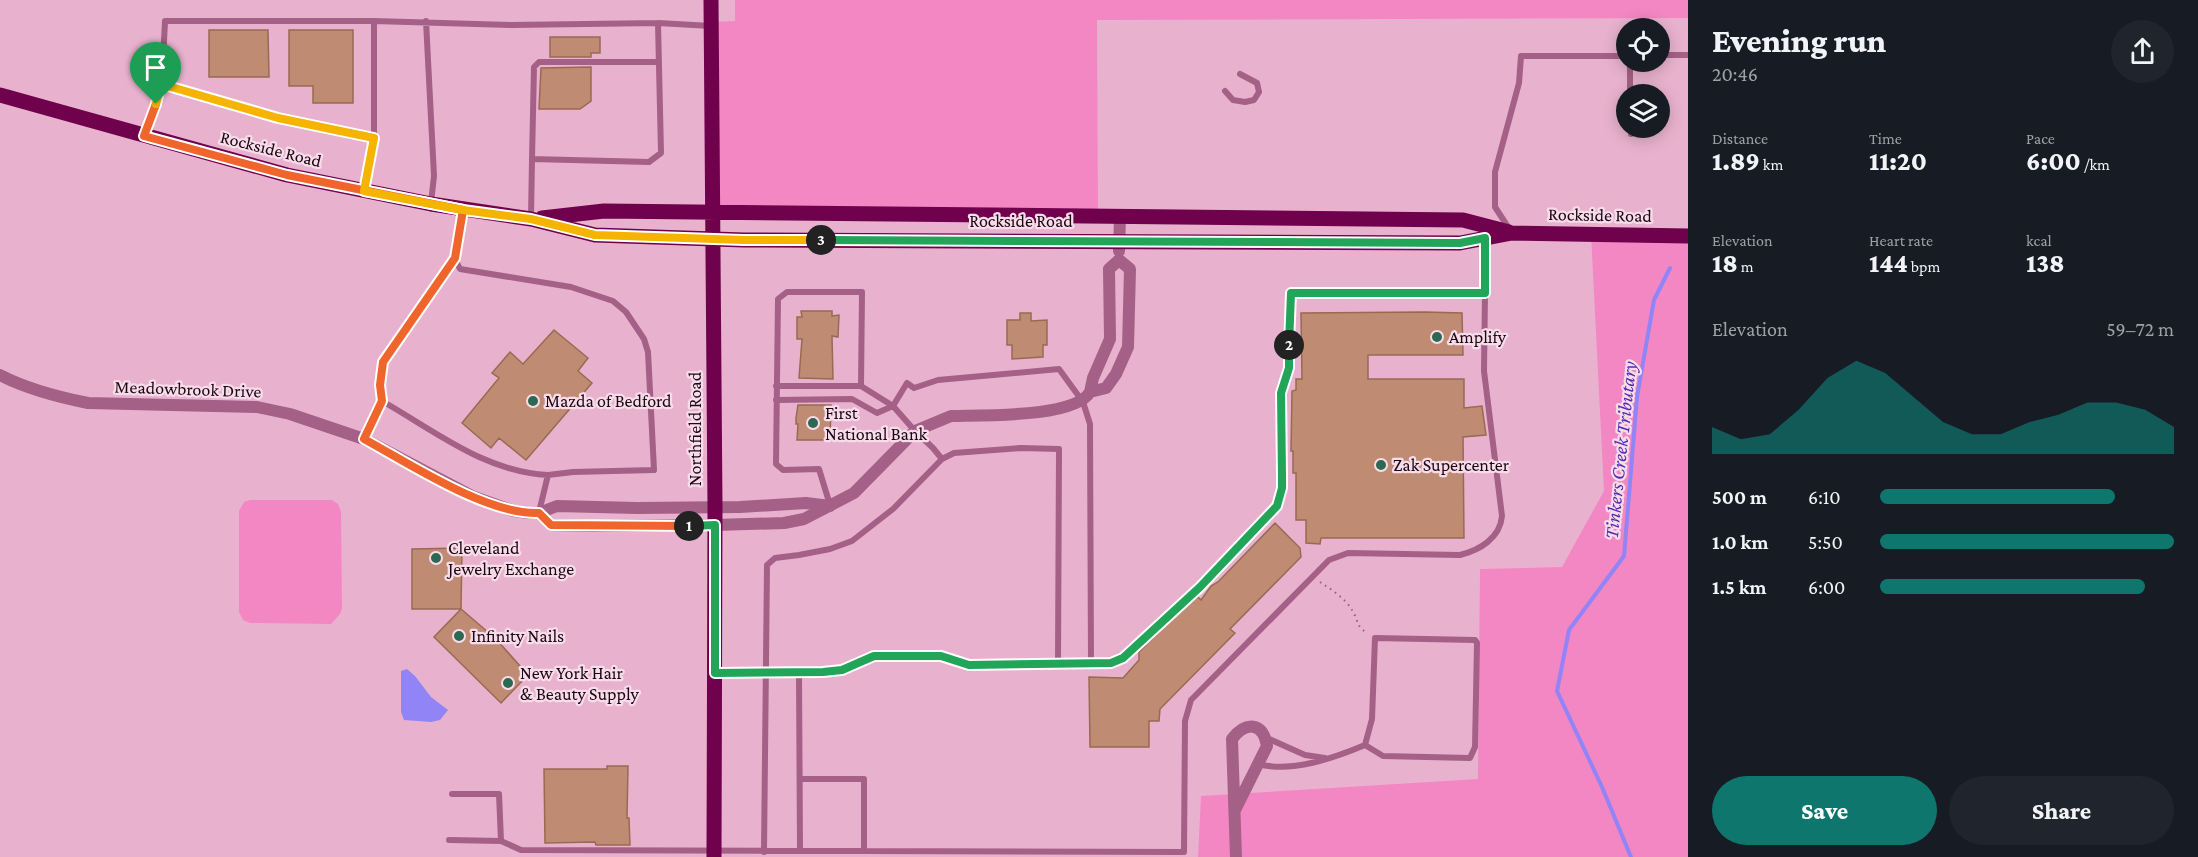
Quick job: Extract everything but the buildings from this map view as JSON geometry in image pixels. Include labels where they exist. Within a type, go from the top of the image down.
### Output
[{"type":"main road","name":"Northfield Road","points":[[711,0],[714,213],[714,854]]},
{"type":"main road","name":"Rockside Road","points":[[2,94],[287,175],[463,210],[531,219],[595,235],[714,239],[1460,243],[1512,232]]},
{"type":"main road","name":"Rockside Road","points":[[531,219],[604,211],[1463,220],[1512,232],[1688,236]]},
{"type":"street","name":"Meadowbrook Drive","points":[[1087,397],[1110,339],[1109,269],[1119,260],[1120,216]]},
{"type":"street","name":"Meadowbrook Drive","points":[[539,513],[551,525],[784,523],[804,519],[854,493],[915,431],[951,416],[1060,410],[1106,388],[1116,374],[1128,347],[1130,269],[1119,260]]},
{"type":"street","name":"Meadowbrook Drive","points":[[0,375],[60,398],[87,403],[257,407],[290,414],[364,439],[474,497],[514,511],[539,513],[557,506],[768,507],[806,503],[830,506]]},
{"type":"street","points":[[1235,810],[1267,746],[1261,729],[1254,726],[1238,731],[1232,739],[1236,857]]},
{"type":"lane","points":[[144,136],[161,84],[165,21],[426,21],[524,25],[658,23],[711,26]]},
{"type":"lane","points":[[364,191],[374,138],[374,21]]},
{"type":"lane","points":[[426,21],[434,176],[431,204]]},
{"type":"lane","points":[[532,159],[649,162],[661,153],[658,23]]},
{"type":"lane","points":[[1670,55],[1688,55]]},
{"type":"lane","points":[[1512,232],[1495,207],[1495,172],[1519,83],[1521,56],[1616,56]]},
{"type":"lane","points":[[531,219],[534,67],[539,62],[659,62]]},
{"type":"lane","points":[[1225,90],[1233,100],[1245,102],[1254,100],[1259,92],[1257,83],[1240,74]]},
{"type":"lane","points":[[161,84],[278,118],[374,138]]},
{"type":"lane","points":[[364,439],[382,401],[380,385],[383,362],[455,258],[463,210]]},
{"type":"lane","points":[[449,840],[501,841],[521,850],[714,854],[1184,852],[1185,721],[1191,700],[1329,560],[1348,553],[1460,555],[1473,552],[1489,541],[1501,524],[1502,516],[1484,371],[1485,238]]},
{"type":"lane","points":[[382,401],[473,455],[518,470],[548,475],[573,472],[654,470],[650,362],[644,339],[626,312],[613,301],[571,287],[465,272],[460,269],[455,258]]},
{"type":"lane","points":[[830,506],[819,469],[783,470],[776,464],[778,299],[787,292],[862,292],[861,386]]},
{"type":"lane","points":[[715,673],[800,673],[842,670],[874,656],[941,656],[969,665],[1091,664],[1111,663],[1123,658],[1200,587],[1277,506],[1282,488],[1281,393],[1289,368],[1291,293],[1485,293]]},
{"type":"lane","points":[[776,400],[852,399],[877,413],[893,406],[907,383],[914,388],[938,380],[1059,369],[1087,397],[1090,424],[1091,664]]},
{"type":"lane","points":[[776,386],[861,386],[893,406],[942,459]]},
{"type":"lane","points":[[764,852],[767,565],[775,558],[810,553],[852,542],[894,509],[942,459],[954,453],[983,450],[1059,449],[1058,664]]},
{"type":"lane","points":[[539,513],[548,475]]},
{"type":"lane","points":[[1375,638],[1475,639],[1477,643],[1475,747],[1470,758],[1383,756],[1365,745],[1372,719],[1375,638]]},
{"type":"lane","points":[[800,673],[800,852]]},
{"type":"lane","points":[[1266,738],[1305,754],[1332,759]]},
{"type":"lane","points":[[1258,764],[1269,767],[1332,759],[1365,745]]},
{"type":"lane","points":[[800,779],[864,779],[864,852]]},
{"type":"lane","points":[[452,794],[499,794],[501,841]]},
{"type":"path","points":[[1312,578],[1337,593],[1353,610],[1358,627],[1375,638]]},
{"type":"shaded area","points":[[735,0],[1688,0],[1688,18],[1097,20],[1098,215],[714,213],[711,22],[735,21]]},
{"type":"shaded area","points":[[1591,234],[1688,236],[1688,857],[1198,857],[1201,796],[1478,779],[1480,569],[1562,567],[1604,491]]},
{"type":"shaded area","points":[[250,500],[332,500],[338,504],[341,512],[342,609],[331,624],[250,623],[243,620],[239,612],[239,511],[244,502]]},
{"type":"shaded area","points":[[407,669],[431,697],[448,710],[440,720],[431,722],[404,720],[401,712],[401,671]]},
{"type":"waterway","name":"Tinkers Creek Tributary","points":[[1631,857],[1602,787],[1557,691],[1569,630],[1624,556],[1637,397],[1654,300],[1670,268]]},
{"type":"place","name":"Amplify","points":[[1437,337]]},
{"type":"place","name":"Mazda of Bedford","points":[[533,401]]},
{"type":"place","name":"First National Bank","points":[[813,423]]},
{"type":"place","name":"Zak Supercenter","points":[[1381,465]]},
{"type":"place","name":"Cleveland Jewelry Exchange","points":[[436,558]]},
{"type":"place","name":"Infinity Nails","points":[[459,636]]},
{"type":"place","name":"New York Hair & Beauty Supply","points":[[508,683]]},
{"type":"route","points":[[156,104],[144,136],[287,175],[364,191],[463,210],[455,258],[383,362],[380,373],[382,401],[364,439],[474,497],[514,511],[539,513],[551,525],[715,525],[715,673],[842,670],[874,656],[941,656],[969,665],[1103,664],[1123,658],[1200,587],[1277,506],[1282,488],[1281,393],[1289,368],[1291,293],[1485,293],[1485,238],[1460,243],[744,240],[595,235],[531,219],[463,210],[431,204],[364,191],[374,138],[278,118],[161,84],[156,104]]}]
